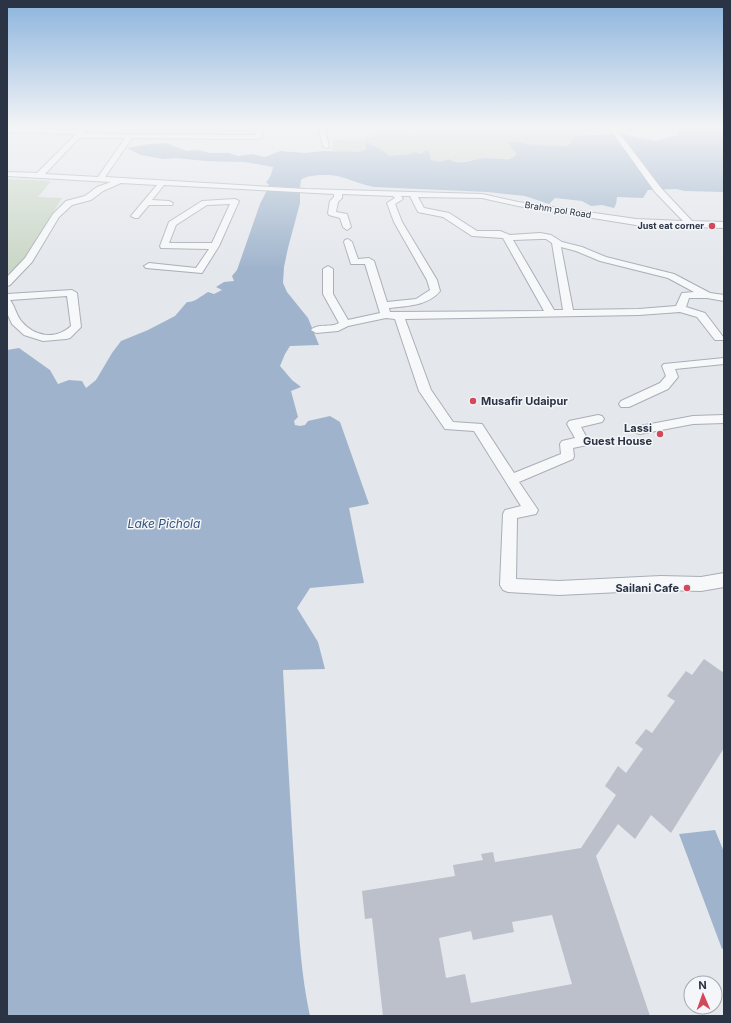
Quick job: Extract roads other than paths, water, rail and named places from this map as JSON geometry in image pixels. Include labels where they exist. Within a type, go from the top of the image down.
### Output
[{"type":"street","name":"Brahm pol Road","points":[[7,174],[306,191],[482,196],[518,204],[636,222],[724,224]]},
{"type":"street","points":[[100,179],[104,174]]},
{"type":"street","points":[[646,174],[658,190],[690,224]]},
{"type":"street","points":[[7,282],[29,260],[56,216],[69,203],[88,198],[100,189],[122,180]]},
{"type":"street","points":[[135,216],[162,183]]},
{"type":"street","points":[[212,202],[214,186]]},
{"type":"street","points":[[338,192],[338,198],[334,201],[332,213],[344,216],[347,227]]},
{"type":"street","points":[[316,330],[338,328],[345,324],[430,297],[435,290],[432,280],[398,222],[391,203],[399,199],[396,193]]},
{"type":"street","points":[[413,194],[421,210],[446,215],[475,234],[504,234],[508,238],[551,314]]},
{"type":"street","points":[[149,266],[199,271],[215,246],[235,201],[205,203],[172,224],[164,246],[215,246]]},
{"type":"street","points":[[146,202],[169,203]]},
{"type":"street","points":[[508,238],[544,236],[556,243],[579,249],[603,259],[671,276],[708,295]]},
{"type":"street","points":[[348,242],[354,262],[369,261],[384,311]]},
{"type":"street","points":[[556,243],[569,313]]},
{"type":"street","points":[[328,269],[328,294],[345,324]]},
{"type":"street","points":[[7,297],[72,293],[76,326],[66,336],[43,338],[28,333],[16,322],[7,302]]},
{"type":"street","points":[[680,309],[685,295],[708,295],[724,298]]},
{"type":"street","points":[[384,311],[399,316],[551,314],[680,309],[701,315],[722,341]]},
{"type":"street","points":[[399,316],[411,354],[425,391],[429,397],[450,426],[478,427],[530,510],[510,514],[508,585],[559,588],[661,583],[701,584],[724,580]]},
{"type":"street","points":[[625,404],[664,386],[672,377],[668,366],[724,361]]},
{"type":"street","points":[[511,480],[568,456],[566,444],[583,442],[573,424],[598,419]]},
{"type":"street","points":[[640,430],[693,420],[724,419]]},
{"type":"water","points":[[271,174],[724,174],[724,192],[685,191],[676,189],[648,190],[643,198],[617,197],[614,208],[602,205],[591,206],[582,201],[555,198],[549,204],[525,196],[488,192],[374,187],[332,175],[320,175],[304,178],[301,180],[300,188],[268,186],[269,184],[266,183]]},
{"type":"water","name":"Lake Pichola","points":[[267,190],[300,192],[300,203],[288,248],[284,267],[283,283],[287,292],[308,318],[319,345],[290,346],[280,366],[292,380],[301,387],[291,391],[298,417],[294,421],[295,425],[305,425],[308,421],[330,416],[340,422],[369,504],[349,508],[364,583],[310,588],[297,608],[318,642],[325,669],[283,670],[299,939],[304,986],[310,1016],[7,1016],[7,350],[19,348],[50,370],[58,384],[69,380],[82,381],[86,388],[96,380],[121,341],[148,330],[175,316],[187,302],[195,300],[208,292],[214,294],[222,290],[216,287],[224,282],[234,281],[232,276],[237,270],[260,204]]},
{"type":"water","points":[[715,830],[724,852],[724,948],[722,949],[679,834]]},
{"type":"place","name":"Just eat corner","points":[[712,226]]},
{"type":"place","name":"Musafir Udaipur","points":[[473,401]]},
{"type":"place","name":"Lassi Guest House","points":[[660,434]]},
{"type":"place","name":"Sailani Cafe","points":[[687,588]]}]
